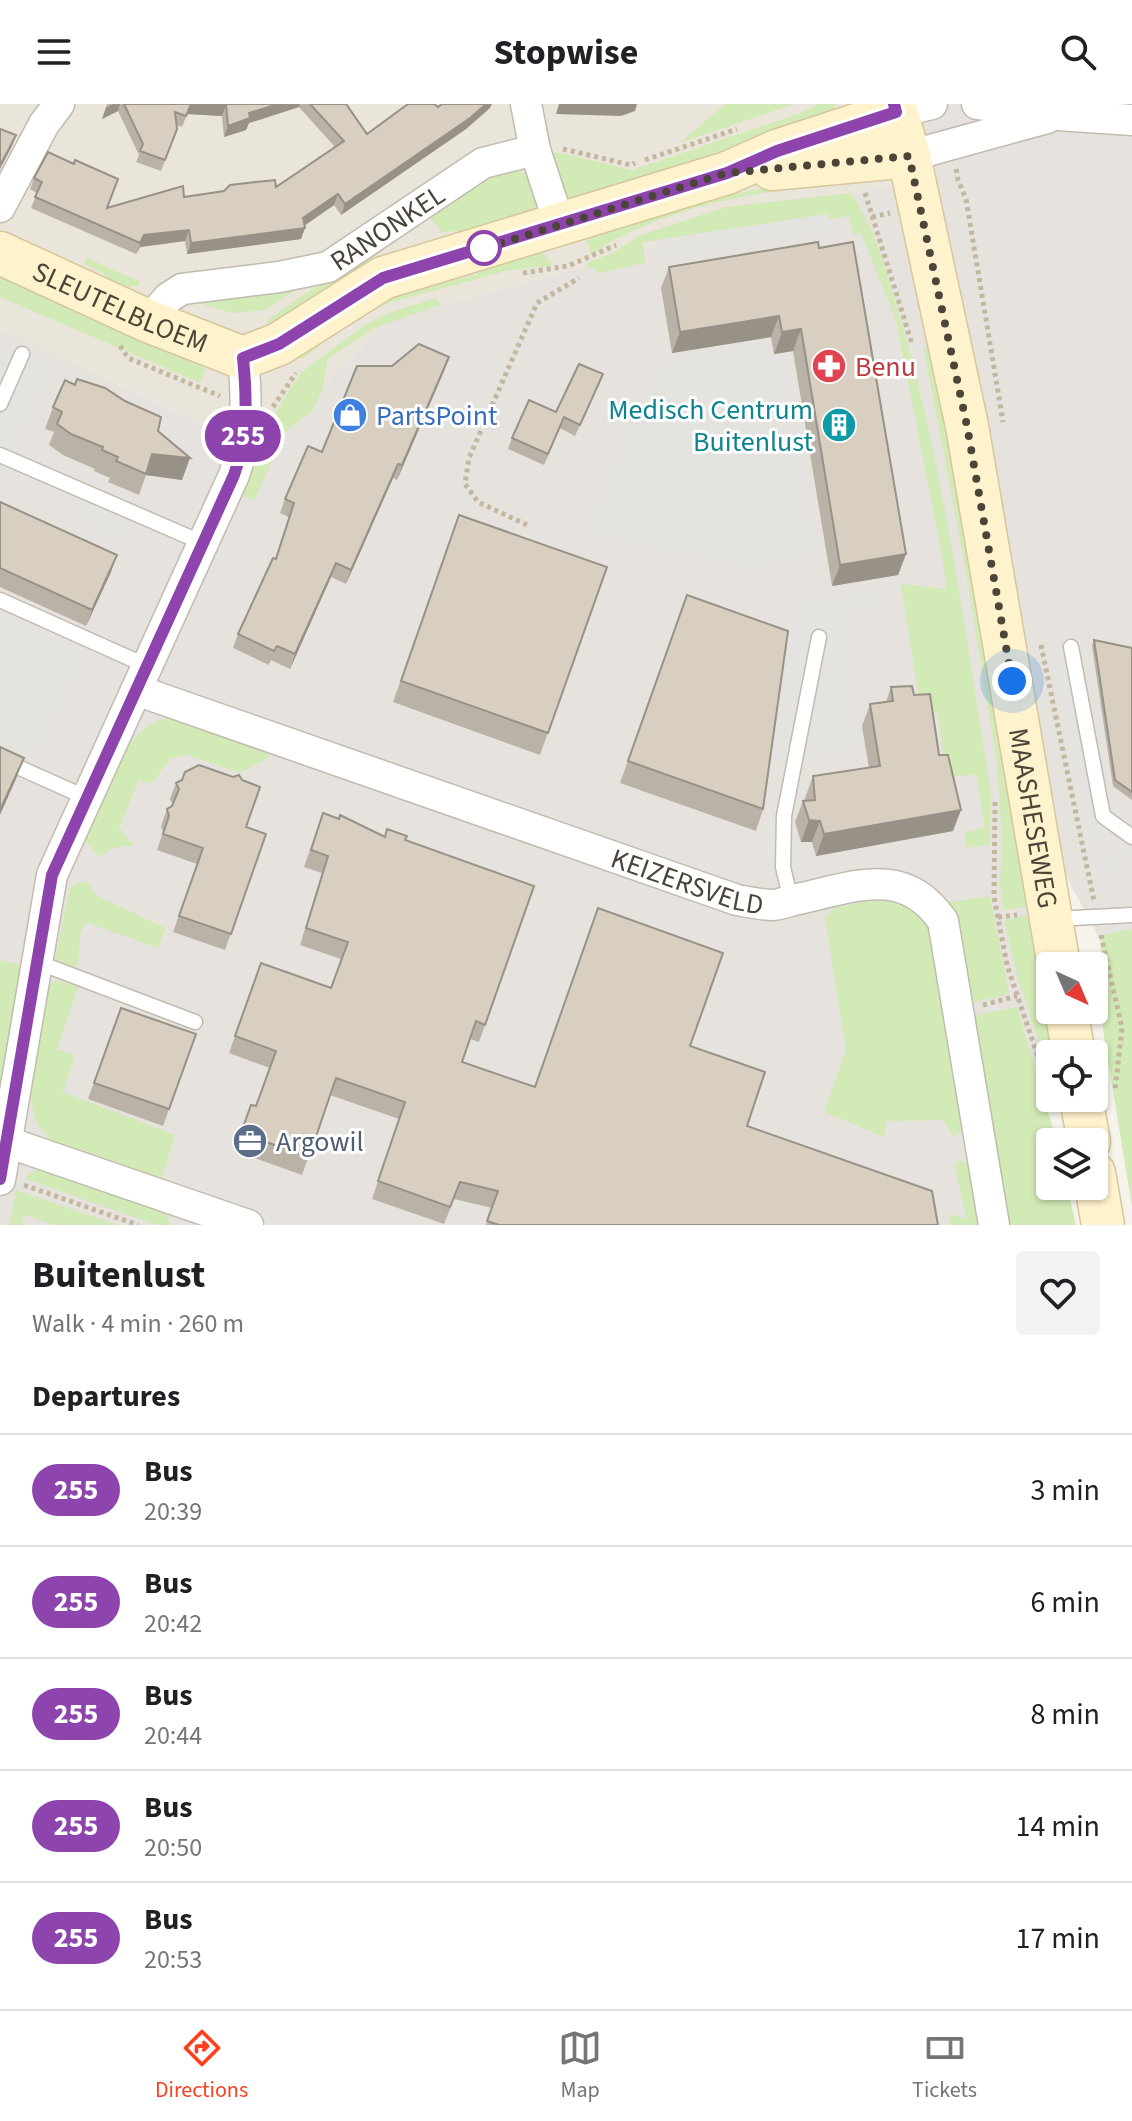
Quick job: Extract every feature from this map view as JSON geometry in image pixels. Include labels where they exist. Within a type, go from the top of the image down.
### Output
[{"type":"street","points":[[0,207],[44,124],[59,104]]},
{"type":"street","points":[[526,104],[535,150],[560,226]]},
{"type":"street","points":[[977,104],[1057,115],[1132,120]]},
{"type":"street","points":[[0,1178],[52,875],[240,460],[247,401],[243,358],[279,344],[383,278],[727,173],[791,146],[907,107]]},
{"type":"street","name":"MAASHESEWEG","points":[[907,107],[909,156],[967,426],[1057,952]]},
{"type":"street","points":[[727,173],[909,156],[1057,115]]},
{"type":"street","name":"RANONKEL","points":[[148,321],[168,298],[182,289],[279,277],[328,267],[483,163],[535,150]]},
{"type":"street","name":"SLEUTELBLOEM","points":[[0,253],[148,321],[243,358]]},
{"type":"street","name":"KEIZERSVELD","points":[[141,678],[737,900],[774,905],[880,883],[906,887],[919,894],[933,906],[943,921],[994,1225]]},
{"type":"street","points":[[7,1142],[248,1225]]},
{"type":"street","points":[[1099,1200],[1103,1225]]},
{"type":"lane","points":[[0,404],[22,354]]},
{"type":"lane","points":[[0,455],[203,543]]},
{"type":"lane","points":[[0,600],[141,678]]},
{"type":"lane","points":[[791,901],[783,867],[784,816],[819,637]]},
{"type":"lane","points":[[1071,647],[1103,816],[1132,837]]},
{"type":"lane","points":[[0,759],[87,798]]},
{"type":"lane","points":[[1051,919],[1132,915]]},
{"type":"lane","points":[[37,962],[195,1022]]},
{"type":"path","points":[[535,150],[551,147],[631,165],[745,126]]},
{"type":"path","points":[[952,144],[958,180],[966,199],[1006,437]]},
{"type":"path","points":[[855,161],[913,344]]},
{"type":"path","points":[[518,274],[568,266],[623,241]]},
{"type":"path","points":[[527,525],[478,502],[465,484],[469,458],[537,303],[579,278]]},
{"type":"path","points":[[247,401],[274,408],[300,366]]},
{"type":"path","points":[[1040,641],[1122,1028],[1108,1053]]},
{"type":"path","points":[[996,789],[994,897],[1007,965],[1017,996],[1045,1040]]},
{"type":"path","points":[[959,1011],[1017,996]]},
{"type":"path","points":[[0,1178],[138,1225]]},
{"type":"shaded area","points":[[0,104],[876,104],[899,182],[390,319],[259,451],[0,328]]},
{"type":"shaded area","points":[[876,104],[1132,104],[1132,1000],[1061,867],[1051,952],[1036,952],[1036,1024],[1042,1024],[1040,1040],[1036,1040],[1036,1072],[1028,1137],[1042,1225],[0,1225],[0,328],[259,451],[390,319],[899,182]]},
{"type":"shaded area","points":[[828,214],[830,233],[657,261],[657,240]]},
{"type":"shaded area","points":[[765,340],[769,358],[783,355],[818,556],[750,568],[581,534],[643,392],[669,357]]},
{"type":"shaded area","points":[[0,344],[54,369],[1,487],[0,487]]},
{"type":"shaded area","points":[[80,499],[132,524],[123,542],[71,517]]},
{"type":"shaded area","points":[[890,587],[890,608],[843,614],[864,744],[786,764],[770,760],[795,601]]},
{"type":"shaded area","points":[[0,613],[87,653],[36,760],[0,743]]},
{"type":"shaded area","points":[[1056,615],[1106,853],[1129,849],[1132,867],[1098,874],[1044,618]]},
{"type":"green space","points":[[725,104],[794,104],[680,143]]},
{"type":"green space","points":[[818,104],[834,104],[836,114],[824,122],[571,202],[562,197],[549,157],[553,153],[561,153],[632,170],[801,113]]},
{"type":"green space","points":[[512,169],[529,176],[537,193],[536,206],[517,223],[486,230],[442,232],[424,211],[465,183]]},
{"type":"green space","points":[[843,174],[851,179],[750,195],[684,212],[621,237],[591,254],[585,236],[710,198]]},
{"type":"green space","points":[[851,193],[874,237],[885,269],[930,434],[953,553],[991,793],[990,844],[967,848],[965,833],[985,827],[976,775],[946,776],[938,713],[921,712],[901,584],[946,589],[943,561],[896,320],[861,233],[853,234],[849,216],[829,219],[827,215],[643,242],[645,263],[600,273],[586,263],[613,253],[638,236],[726,207]]},
{"type":"green space","points":[[385,247],[349,283],[268,328],[266,321],[325,280]]},
{"type":"green space","points":[[538,248],[554,265],[510,270],[381,305],[336,333],[303,359],[297,358],[378,298],[476,275],[508,253]]},
{"type":"green space","points":[[87,258],[139,281],[139,286],[112,287],[103,273],[84,264]]},
{"type":"green space","points":[[0,272],[185,351],[206,369],[200,383],[0,297]]},
{"type":"green space","points":[[298,285],[298,289],[265,310],[233,313],[190,301]]},
{"type":"green space","points":[[436,298],[440,305],[375,328],[327,359],[323,389],[311,412],[286,431],[254,500],[239,494],[254,454],[302,372],[366,324],[391,312]]},
{"type":"green space","points":[[929,342],[1031,906],[1004,910],[1000,887],[1002,839],[997,763],[966,572],[924,350]]},
{"type":"green space","points":[[168,718],[261,747],[270,757],[240,773],[187,755],[170,759],[151,784],[139,780],[119,827],[133,845],[113,848],[99,857],[82,836],[115,766],[139,734],[152,724]]},
{"type":"green space","points":[[82,881],[87,882],[97,896],[166,928],[158,948],[85,922],[80,934],[78,965],[63,968],[55,959],[70,888]]},
{"type":"green space","points":[[990,896],[1009,994],[970,1003],[945,903]]},
{"type":"green space","points":[[888,897],[914,908],[932,924],[963,1129],[954,1137],[943,1120],[886,1121],[884,1137],[824,1112],[846,1051],[825,917],[835,908]]},
{"type":"green space","points":[[1035,914],[1041,952],[1036,952],[1036,1024],[1053,1024],[1057,1040],[1038,1040],[1004,920]]},
{"type":"green space","points":[[1132,929],[1132,1207],[1108,1060],[1108,1040],[1105,1040],[1102,1024],[1108,1024],[1108,952],[1101,952],[1102,935]]},
{"type":"green space","points":[[0,960],[20,965],[0,1108]]},
{"type":"green space","points":[[56,980],[78,987],[57,1049],[75,1055],[63,1092],[175,1135],[160,1185],[68,1151],[38,1126],[31,1099],[44,991]]},
{"type":"green space","points":[[1017,1007],[1036,1071],[1036,1112],[1048,1112],[1053,1128],[1036,1128],[1036,1200],[1070,1200],[1076,1225],[1009,1225],[972,1016]]},
{"type":"green space","points":[[960,1160],[971,1165],[982,1225],[951,1225],[949,1214],[967,1219],[954,1164]]},
{"type":"green space","points":[[49,1168],[162,1207],[171,1225],[157,1225],[26,1179],[38,1169]]},
{"type":"green space","points":[[16,1190],[118,1225],[54,1225],[24,1215],[22,1225],[9,1225]]},
{"type":"building","points":[[124,104],[191,104],[186,116],[175,112],[177,129],[165,160],[140,151],[143,144]]},
{"type":"building","points":[[209,104],[278,104],[249,113],[250,118],[228,126],[226,105]]},
{"type":"building","points":[[310,104],[346,104],[367,134],[408,104],[434,104],[438,107],[442,104],[486,104],[345,204],[338,194],[303,218],[305,228],[191,243],[189,230],[144,235],[140,243],[35,197],[42,182],[34,178],[48,152],[118,179],[107,208],[183,186],[184,197],[224,191],[230,185],[275,180],[276,187],[344,141]]},
{"type":"building","points":[[575,104],[630,104],[625,106]]},
{"type":"building","points":[[0,129],[16,135],[1,164],[0,164]]},
{"type":"building","name":"Medisch Centrum Buitenlust","points":[[818,242],[819,248],[853,242],[906,554],[840,565],[801,329],[782,332],[779,316],[680,332],[669,267]]},
{"type":"building","points":[[419,344],[449,357],[402,465],[398,464],[351,570],[336,563],[295,654],[277,646],[274,651],[238,634],[273,558],[276,559],[294,503],[285,499],[308,446],[322,452],[357,366],[392,366]]},
{"type":"building","points":[[579,364],[603,374],[580,425],[564,417],[548,454],[512,438],[529,400],[556,412]]},
{"type":"building","points":[[77,379],[105,388],[161,417],[158,431],[190,458],[152,454],[146,474],[116,461],[118,457],[102,450],[103,447],[71,434],[57,424],[62,412],[53,407],[65,380],[75,385]]},
{"type":"building","points":[[0,502],[117,555],[92,610],[0,568]]},
{"type":"building","points":[[459,515],[607,567],[548,733],[401,681]]},
{"type":"building","points":[[687,595],[788,631],[763,809],[628,761]]},
{"type":"building","points":[[1094,640],[1132,648],[1132,792],[1115,780]]},
{"type":"building","points":[[912,686],[914,695],[930,694],[939,755],[948,755],[961,810],[824,834],[820,821],[809,820],[803,801],[815,800],[813,776],[880,766],[870,704],[893,701],[891,687]]},
{"type":"building","points":[[0,747],[24,758],[0,810]]},
{"type":"building","points":[[199,765],[233,777],[239,775],[242,780],[260,787],[246,827],[266,834],[231,934],[179,916],[203,848],[163,834],[169,816],[167,809],[172,806],[179,789],[176,783],[182,780],[185,772]]},
{"type":"building","points":[[323,813],[339,819],[340,815],[385,837],[387,829],[407,836],[405,840],[534,886],[485,1025],[476,1021],[462,1062],[535,1087],[598,908],[723,953],[690,1046],[765,1072],[747,1126],[932,1191],[938,1225],[499,1225],[487,1221],[498,1191],[460,1182],[450,1207],[378,1181],[405,1102],[336,1078],[309,1157],[241,1133],[251,1105],[256,1106],[276,1051],[235,1036],[261,963],[331,988],[348,942],[306,928],[328,856],[311,850]]},
{"type":"building","points":[[121,1008],[196,1034],[169,1109],[94,1083]]},
{"type":"bus line","name":"255","points":[[0,1179],[52,875],[240,460],[247,401],[243,358],[279,344],[383,278],[727,173],[846,126],[896,112],[894,104]]},
{"type":"place","name":"Benu","points":[[829,366]]},
{"type":"place","name":"PartsPoint","points":[[350,415]]},
{"type":"place","name":"Medisch Centrum Buitenlust","points":[[839,425]]},
{"type":"place","name":"Argowil","points":[[250,1141]]},
{"type":"route","points":[[484,248],[472,252],[727,173],[909,156],[967,426],[1012,681]]}]
